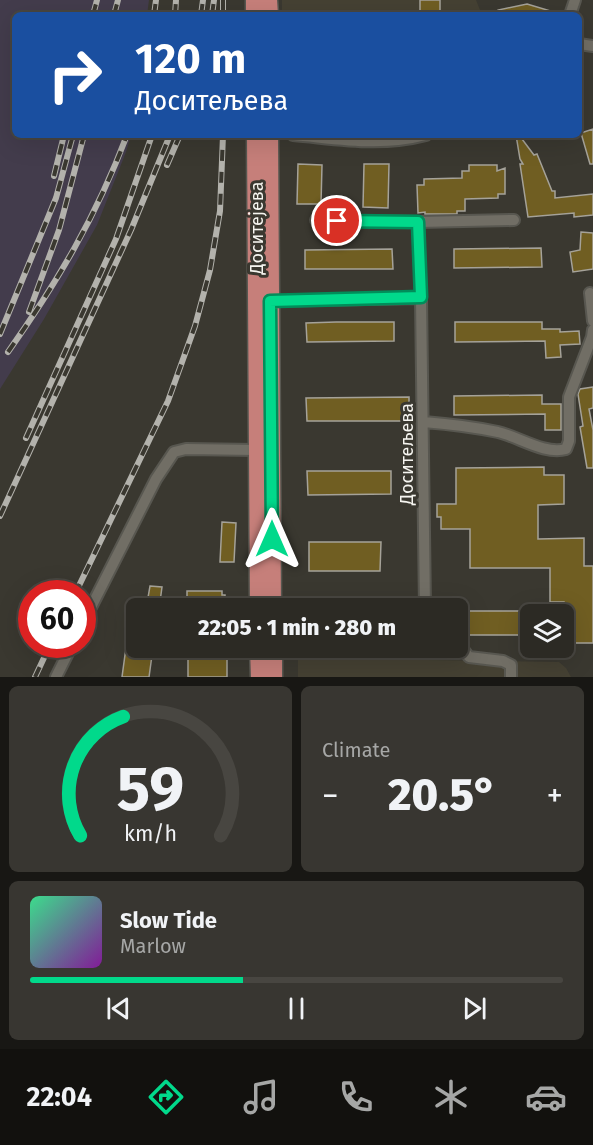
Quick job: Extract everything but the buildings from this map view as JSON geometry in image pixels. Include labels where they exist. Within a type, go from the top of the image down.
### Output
[{"type":"main road","name":"Доситејева","points":[[256,138],[264,302],[272,598]]},
{"type":"main road","name":"Доситејева","points":[[259,598],[258,450],[269,138]]},
{"type":"main road","points":[[259,658],[260,677]]},
{"type":"main road","points":[[273,658],[273,677]]},
{"type":"street","points":[[325,138],[379,143],[414,138]]},
{"type":"street","points":[[316,220],[418,222],[514,220]]},
{"type":"street","name":"Доситељева","points":[[418,222],[425,598]]},
{"type":"street","points":[[590,293],[593,321]]},
{"type":"street","points":[[264,302],[421,297]]},
{"type":"street","points":[[423,422],[500,433],[553,450],[566,449],[569,441],[569,397],[593,330]]},
{"type":"street","points":[[96,598],[166,461],[174,452],[186,448],[258,450]]},
{"type":"street","points":[[468,656],[503,661],[511,665],[511,677]]},
{"type":"street","points":[[56,677],[66,658]]},
{"type":"shaded area","points":[[0,0],[149,0],[147,12],[12,12],[12,138],[130,138],[97,225],[44,319],[0,389]]},
{"type":"shaded area","points":[[282,0],[476,0],[481,12],[282,12]]},
{"type":"shaded area","points":[[298,658],[559,662],[571,677],[298,677]]},
{"type":"railway","points":[[94,12],[97,0]]},
{"type":"railway","points":[[115,12],[118,0]]},
{"type":"railway","points":[[154,12],[156,0]]},
{"type":"railway","points":[[175,12],[176,0]]},
{"type":"railway","points":[[201,12],[203,0]]},
{"type":"railway","points":[[212,12],[214,0]]},
{"type":"railway","points":[[223,0],[223,12]]},
{"type":"railway","points":[[54,176],[63,138]]},
{"type":"railway","points":[[0,334],[56,198],[72,138]]},
{"type":"railway","points":[[29,312],[59,230],[83,138]]},
{"type":"railway","points":[[8,352],[75,248],[102,194],[126,138]]},
{"type":"railway","points":[[26,438],[116,239],[151,138]]},
{"type":"railway","points":[[0,516],[131,230],[169,138]]},
{"type":"railway","points":[[167,165],[179,138]]},
{"type":"railway","points":[[82,580],[168,401],[195,326],[210,270],[220,211],[223,138]]},
{"type":"railway","points":[[35,677],[44,658]]},
{"type":"route","points":[[272,539],[270,301],[421,297],[418,222],[337,221]]}]
